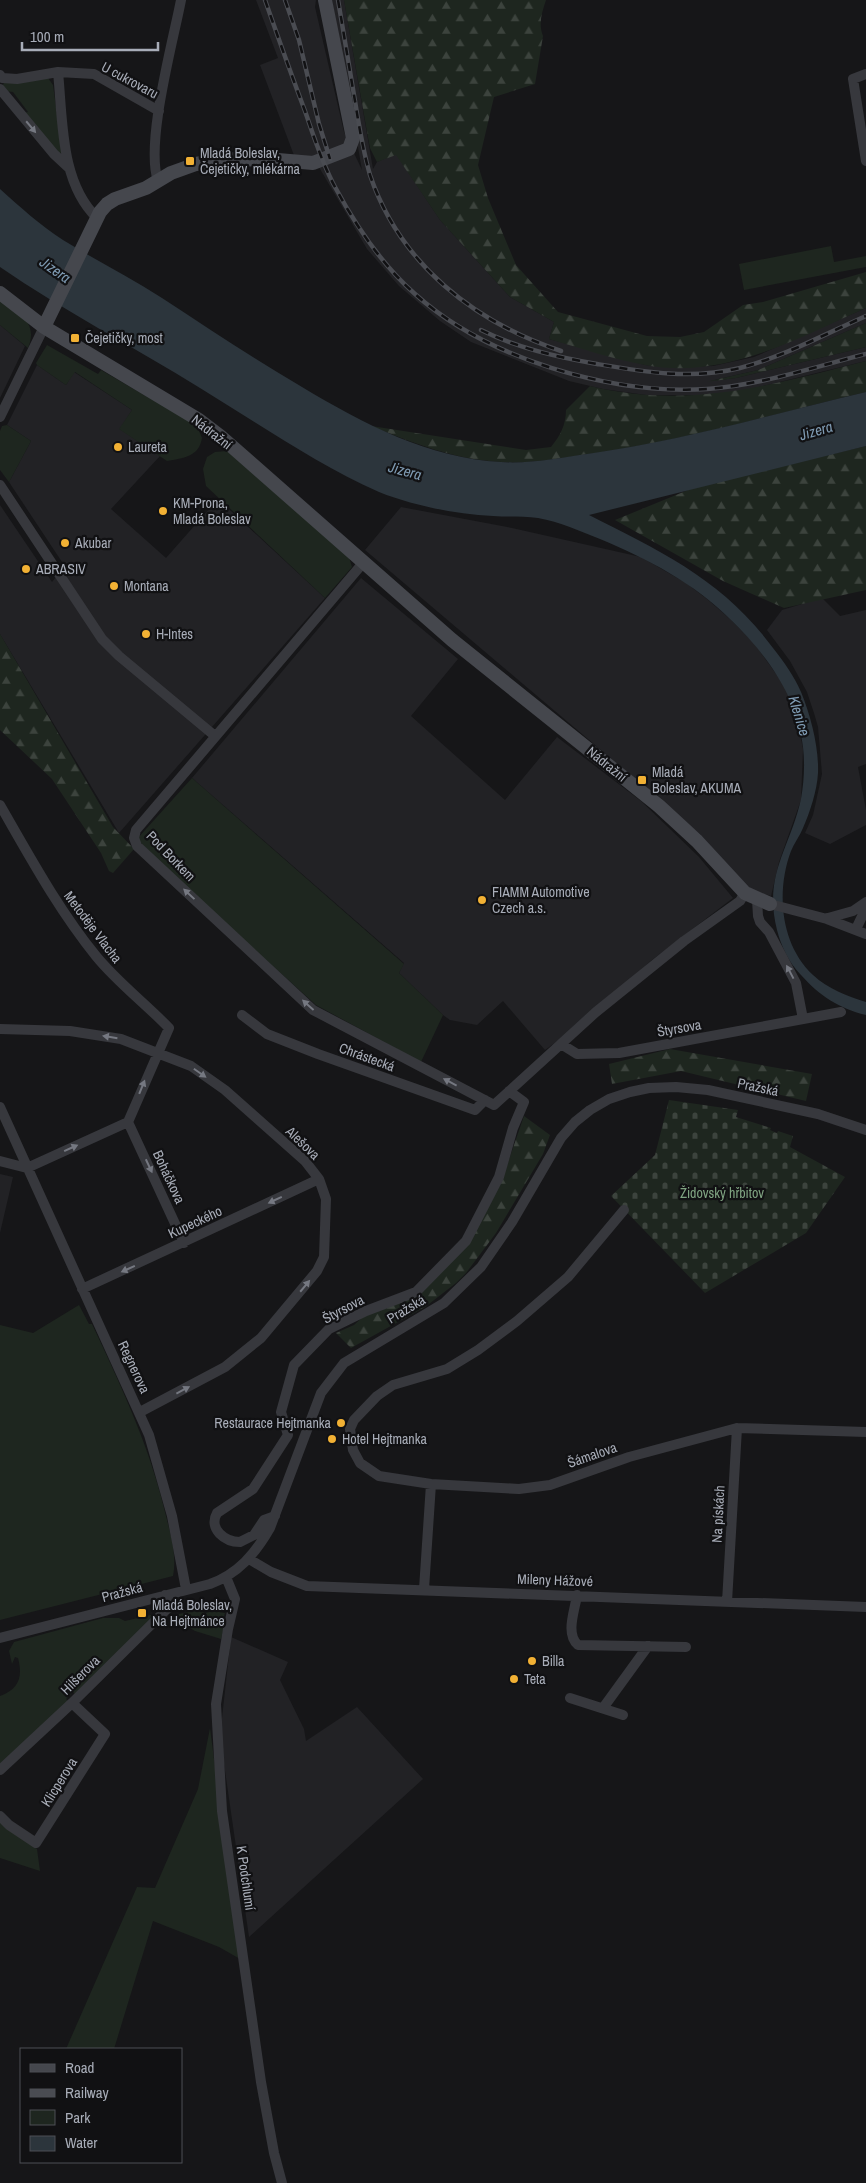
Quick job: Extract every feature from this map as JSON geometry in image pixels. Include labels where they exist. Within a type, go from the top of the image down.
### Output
[{"type":"street","points":[[158,181],[153,161],[159,111],[181,0]]},
{"type":"street","points":[[0,417],[104,207],[111,202],[146,188],[171,172],[218,160],[275,160],[313,163],[346,151],[352,142],[325,0]]},
{"type":"street","points":[[58,72],[68,168],[84,204],[97,218]]},
{"type":"street","name":"U cukrovaru","points":[[0,75],[2,78],[17,79],[58,72],[94,74],[159,111]]},
{"type":"street","points":[[866,74],[853,79],[866,161]]},
{"type":"street","points":[[0,89],[68,168]]},
{"type":"street","name":"Nádražní","points":[[0,293],[44,326],[199,420],[220,436],[452,640],[659,806],[757,899]]},
{"type":"street","points":[[0,485],[102,640],[214,736],[363,563]]},
{"type":"street","name":"Pod Borkem","points":[[214,736],[136,830],[134,838],[137,846],[312,1010],[489,1102]]},
{"type":"street","name":"Metoděje Vlacha","points":[[0,805],[49,892],[71,924],[112,975],[151,1009],[169,1028],[157,1052]]},
{"type":"street","points":[[757,899],[760,922],[769,932],[796,983],[803,1019]]},
{"type":"street","points":[[489,1102],[509,1092],[603,1006],[684,941],[740,901],[757,899],[827,919],[861,932],[866,908]]},
{"type":"street","points":[[827,919],[853,911],[866,902]]},
{"type":"street","name":"Štyrsova","points":[[562,1044],[577,1054],[619,1053],[841,1012]]},
{"type":"street","name":"Chrástecká","points":[[242,1014],[267,1034],[432,1095],[476,1110],[489,1102]]},
{"type":"street","name":"Alešova","points":[[0,1029],[70,1031],[121,1039],[191,1066],[225,1090],[305,1161],[319,1179],[326,1198],[324,1257],[317,1271],[261,1338],[226,1367],[140,1412]]},
{"type":"street","points":[[0,1161],[27,1168],[128,1122],[157,1052]]},
{"type":"street","name":"Pražská","points":[[0,1638],[210,1584],[226,1577],[249,1559],[264,1539],[275,1516],[321,1393],[344,1363],[444,1303],[482,1267],[512,1222],[561,1138],[575,1122],[590,1110],[609,1099],[630,1092],[676,1086],[708,1090],[818,1114],[866,1130]]},
{"type":"street","name":"Štyrsova","points":[[275,1516],[264,1520],[254,1535],[240,1542],[225,1539],[218,1533],[214,1525],[217,1513],[253,1489],[288,1435],[280,1412],[294,1365],[329,1329],[366,1311],[416,1292],[466,1241],[499,1177],[513,1128],[524,1102],[509,1092]]},
{"type":"street","name":"Regnerova","points":[[0,1107],[149,1435],[172,1516],[186,1589]]},
{"type":"street","name":"Boháčkova","points":[[128,1122],[184,1243]]},
{"type":"street","name":"Kupeckého","points":[[82,1289],[319,1179]]},
{"type":"street","name":"Šámalova","points":[[624,1210],[568,1277],[517,1321],[478,1350],[447,1368],[394,1386],[377,1396],[354,1420],[350,1429],[353,1450],[360,1464],[379,1476],[431,1484],[519,1489],[550,1485],[629,1457],[737,1428],[866,1432]]},
{"type":"street","name":"Na pískách","points":[[727,1602],[737,1428]]},
{"type":"street","points":[[424,1589],[431,1484]]},
{"type":"street","name":"Mileny Hážové","points":[[249,1559],[271,1572],[307,1586],[866,1607]]},
{"type":"street","name":"K Podchlumí","points":[[226,1577],[235,1599],[228,1629],[216,1704],[222,1811],[261,2082],[274,2153],[282,2183]]},
{"type":"street","name":"Hilšerova","points":[[0,1770],[72,1703],[168,1607],[165,1595]]},
{"type":"street","points":[[577,1595],[570,1633],[573,1641],[578,1645],[686,1647]]},
{"type":"street","points":[[602,1708],[648,1646]]},
{"type":"street","points":[[570,1698],[623,1715]]},
{"type":"street","name":"Klicperova","points":[[0,1816],[9,1825],[36,1843],[105,1734],[72,1703]]},
{"type":"shaded area","points":[[256,0],[316,0],[315,7],[344,132],[362,170],[332,0],[344,0],[373,169],[377,162],[396,154],[440,220],[510,297],[554,322],[549,339],[645,365],[668,367],[713,366],[754,357],[866,308],[866,323],[758,370],[710,381],[736,378],[866,347],[866,361],[738,392],[707,395],[646,395],[603,389],[569,381],[471,342],[440,321],[399,286],[367,249],[313,157],[295,158],[260,65],[278,58]]},
{"type":"shaded area","points":[[0,325],[25,346],[0,398]]},
{"type":"shaded area","points":[[37,365],[66,385],[74,372],[132,410],[120,429],[160,456],[111,509],[166,558],[218,499],[325,598],[119,833],[0,634],[0,505],[52,582],[67,563],[64,565],[9,482],[31,441],[7,425]]},
{"type":"shaded area","points":[[401,507],[512,528],[641,557],[686,583],[729,618],[754,643],[784,685],[796,713],[803,749],[801,800],[779,862],[771,896],[749,889],[700,834],[365,550]]},
{"type":"shaded area","points":[[361,578],[458,659],[411,716],[505,800],[557,737],[641,801],[699,857],[733,898],[652,960],[567,1034],[545,1050],[503,1001],[477,1025],[450,1020],[443,1015],[399,973],[404,963],[192,778]]},
{"type":"shaded area","points":[[822,598],[840,616],[866,610],[866,764],[858,767],[866,810],[866,825],[830,844],[805,833],[813,815],[822,774],[818,727],[814,713],[807,692],[790,661],[767,630],[782,610]]},
{"type":"shaded area","points":[[0,1174],[13,1177],[0,1233]]},
{"type":"shaded area","points":[[231,1637],[288,1662],[280,1680],[304,1729],[306,1741],[357,1707],[423,1779],[249,1937],[220,1736]]},
{"type":"green space","points":[[344,0],[546,0],[541,18],[543,36],[535,84],[494,97],[478,165],[488,198],[516,265],[558,312],[647,336],[680,337],[704,332],[743,305],[763,302],[866,272],[866,308],[759,354],[703,367],[674,368],[645,365],[608,357],[549,339],[554,322],[510,297],[440,220],[396,155],[377,162],[370,148]]},
{"type":"green space","points":[[48,78],[53,85],[62,151],[60,154],[22,113],[28,112],[13,92],[4,91],[2,86],[4,83],[19,83]]},
{"type":"green space","points":[[831,246],[834,262],[866,256],[866,267],[744,290],[739,264]]},
{"type":"green space","points":[[0,299],[20,314],[29,325],[31,339],[28,348],[0,325]]},
{"type":"green space","points":[[866,323],[866,347],[736,378],[706,382],[758,370]]},
{"type":"green space","points":[[47,345],[98,374],[101,370],[197,426],[202,438],[198,449],[189,456],[167,461],[119,429],[132,410],[75,372],[66,385],[37,365],[36,363]]},
{"type":"green space","points":[[866,361],[866,392],[659,442],[557,459],[513,462],[468,458],[419,444],[371,426],[526,450],[551,447],[562,430],[566,410],[590,386],[626,393],[662,396],[730,392]]},
{"type":"green space","points":[[7,425],[31,441],[9,482],[0,470],[0,431],[2,426]]},
{"type":"green space","points":[[866,446],[866,590],[784,608],[723,581],[615,520],[698,486]]},
{"type":"green space","points":[[227,451],[349,557],[352,567],[325,598],[206,486],[203,469],[207,457],[215,452]]},
{"type":"green space","points":[[0,634],[113,827],[134,849],[113,873],[109,871],[101,853],[52,779],[0,730]]},
{"type":"green space","points":[[192,778],[404,964],[399,973],[443,1015],[421,1062],[316,1005],[180,882],[137,839]]},
{"type":"green space","points":[[670,1049],[812,1074],[806,1101],[681,1071],[612,1084],[609,1064]]},
{"type":"green space","name":"Židovský hřbitov","points":[[669,1100],[738,1110],[736,1117],[771,1128],[770,1130],[777,1133],[778,1131],[793,1136],[790,1147],[845,1177],[806,1233],[705,1293],[611,1196],[655,1155]]},
{"type":"green space","points":[[524,1116],[550,1135],[543,1154],[496,1233],[466,1273],[456,1283],[425,1307],[351,1348],[336,1333],[354,1325],[364,1316],[418,1295],[469,1243],[501,1183]]},
{"type":"green space","points":[[79,1305],[89,1324],[92,1324],[114,1371],[152,1466],[174,1553],[173,1576],[0,1620],[0,1325],[33,1333]]},
{"type":"green space","points":[[202,1609],[204,1613],[215,1611],[225,1613],[222,1623],[225,1624],[221,1639],[195,1631],[170,1616]]},
{"type":"green space","points":[[155,1614],[75,1694],[73,1692],[66,1699],[68,1701],[0,1764],[0,1696],[12,1690],[20,1677],[18,1658],[15,1657],[12,1664],[9,1651],[14,1642],[103,1618],[119,1618],[125,1621]]},
{"type":"green space","points":[[210,1728],[240,1959],[219,1947],[153,1921],[114,2048],[66,2048],[137,1887],[155,1888],[198,1789]]},
{"type":"green space","points":[[0,1821],[37,1849],[40,1871],[0,1858]]},
{"type":"water","points":[[0,189],[38,222],[63,240],[150,290],[302,387],[373,426],[397,437],[448,454],[474,459],[512,462],[622,449],[693,434],[866,392],[866,446],[589,515],[666,555],[712,586],[754,624],[789,669],[805,701],[811,722],[816,743],[818,773],[811,808],[802,831],[791,851],[786,867],[783,883],[784,916],[788,933],[802,962],[813,975],[831,988],[866,1002],[866,1015],[838,1005],[815,989],[793,965],[781,942],[777,930],[773,893],[780,862],[801,799],[804,773],[803,747],[800,728],[794,711],[778,678],[757,647],[731,620],[702,595],[670,573],[636,555],[577,530],[538,518],[464,513],[406,501],[379,492],[310,456],[175,373],[49,299],[0,267]]},
{"type":"railway","points":[[265,0],[322,159],[335,187],[352,216],[381,258],[403,283],[444,317],[478,337],[514,354],[552,368],[591,379],[631,386],[670,389],[727,387],[787,375],[866,354]]},
{"type":"railway","points":[[285,0],[299,40],[319,124],[330,159]]},
{"type":"railway","points":[[338,0],[360,129],[370,175],[383,207],[400,236],[444,286],[470,306],[499,324],[529,339],[561,351]]},
{"type":"railway","points":[[481,330],[523,347],[582,361],[668,374],[704,374],[740,368],[772,358],[866,316]]},
{"type":"place","name":"Mladá Boleslav, Čejetičky, mlékárna","points":[[190,161]]},
{"type":"place","name":"Čejetičky, most","points":[[75,338]]},
{"type":"place","name":"Laureta","points":[[118,447]]},
{"type":"place","name":"KM-Prona, Mladá Boleslav","points":[[163,511]]},
{"type":"place","name":"Akubar","points":[[65,543]]},
{"type":"place","name":"ABRASIV","points":[[26,569]]},
{"type":"place","name":"Montana","points":[[114,586]]},
{"type":"place","name":"H-Intes","points":[[146,634]]},
{"type":"place","name":"Mladá Boleslav, AKUMA","points":[[642,780]]},
{"type":"place","name":"FIAMM Automotive Czech a.s.","points":[[482,900]]},
{"type":"place","name":"Restaurace Hejtmanka","points":[[341,1423]]},
{"type":"place","name":"Hotel Hejtmanka","points":[[332,1439]]},
{"type":"place","name":"Mladá Boleslav, Na Hejtmánce","points":[[142,1613]]},
{"type":"place","name":"Billa","points":[[532,1661]]},
{"type":"place","name":"Teta","points":[[514,1679]]},
{"type":"water label","name":"Jizera","points":[[55,270]]},
{"type":"water label","name":"Jizera","points":[[816,431]]},
{"type":"water label","name":"Jizera","points":[[405,471]]},
{"type":"water label","name":"Klenice","points":[[799,716]]}]
